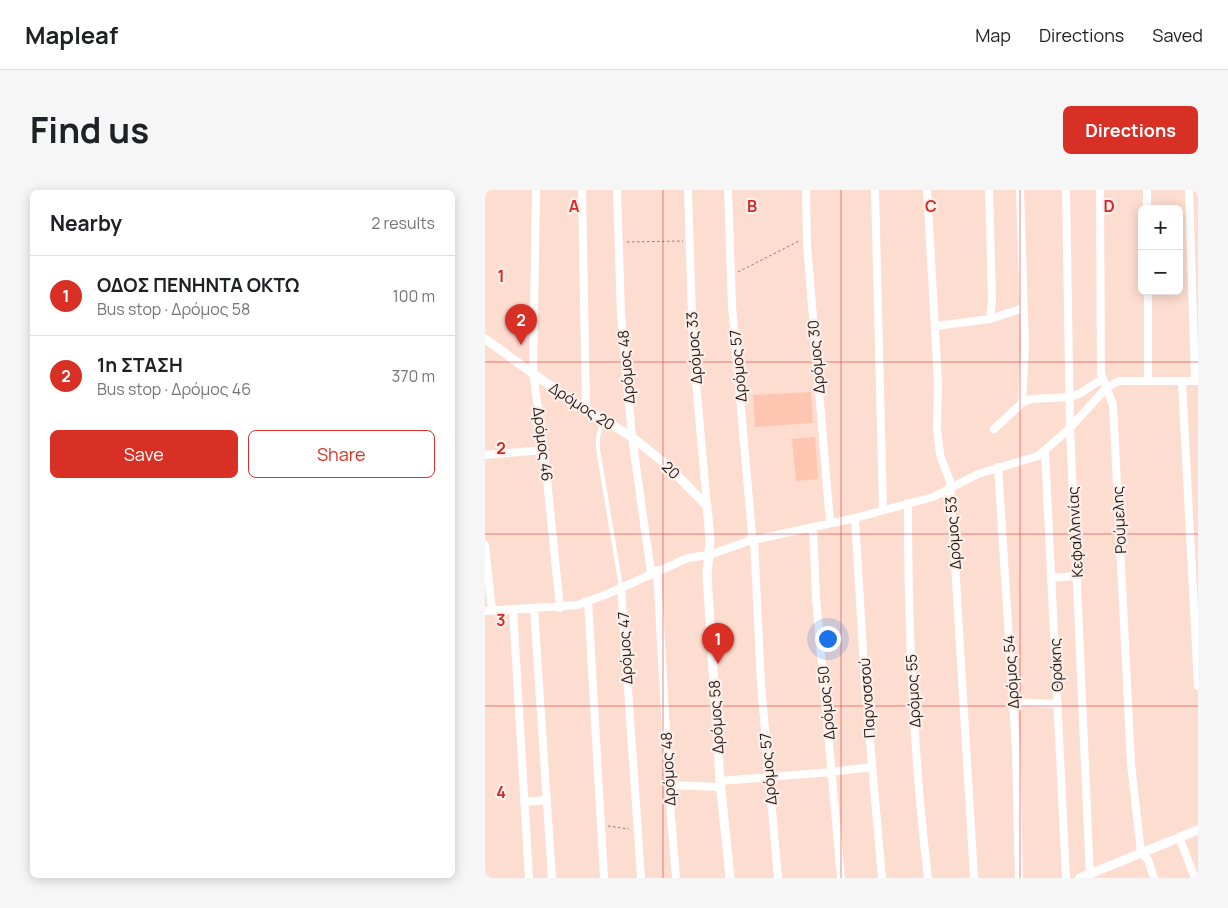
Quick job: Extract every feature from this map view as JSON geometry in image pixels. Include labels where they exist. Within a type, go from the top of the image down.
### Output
[{"type":"street","name":"Δρόμος 46","points":[[536,190],[533,373],[544,450],[560,608]]},
{"type":"street","points":[[582,190],[587,410]]},
{"type":"street","name":"Δρόμος 48","points":[[617,190],[621,315],[632,437],[654,572],[676,878]]},
{"type":"street","name":"Δρόμος 33","points":[[688,190],[693,349],[707,506]]},
{"type":"street","name":"Δρόμος 57","points":[[728,190],[731,276],[746,447],[768,778],[778,878]]},
{"type":"street","name":"Δρόμος 30","points":[[806,190],[807,237],[830,523]]},
{"type":"street","points":[[875,190],[883,509]]},
{"type":"street","name":"Δρόμος 53","points":[[927,190],[938,382],[937,428],[940,455],[949,475],[974,878]]},
{"type":"street","points":[[989,190],[992,301],[990,319]]},
{"type":"street","points":[[1020,190],[1025,346],[1022,403]]},
{"type":"street","name":"Κεφαλληνίας","points":[[1066,190],[1070,428],[1077,576],[1086,877]]},
{"type":"street","name":"Ρούμελης","points":[[1099,190],[1103,378],[1113,405],[1131,764],[1141,852]]},
{"type":"street","points":[[1147,190],[1147,205]]},
{"type":"street","points":[[485,545],[488,611],[560,608],[589,601],[688,558],[709,555],[752,540],[813,528],[933,497],[950,490],[978,474],[998,467],[1032,460],[1045,452],[1070,428],[1107,387],[1119,381],[1197,381],[1189,190]]},
{"type":"street","points":[[1148,295],[1149,381]]},
{"type":"street","points":[[935,326],[990,319],[1023,308]]},
{"type":"street","points":[[485,340],[533,373]]},
{"type":"street","name":"Δρόμος 20","points":[[533,373],[587,410],[632,437]]},
{"type":"street","points":[[994,430],[1022,403],[1031,399],[1070,397],[1081,394],[1103,378]]},
{"type":"street","points":[[1182,382],[1198,686]]},
{"type":"street","name":"20","points":[[632,437],[668,466],[707,506]]},
{"type":"street","points":[[485,455],[544,450]]},
{"type":"street","name":"Θράκης","points":[[1045,452],[1066,878]]},
{"type":"street","name":"Δρόμος 54","points":[[998,467],[1013,702],[1019,878]]},
{"type":"street","name":"Δρόμος 55","points":[[909,503],[909,610],[912,676],[928,878]]},
{"type":"street","name":"Δρόμος 58","points":[[707,506],[709,555],[707,575],[720,784],[730,878]]},
{"type":"street","name":"Παρνασσού","points":[[855,518],[872,767],[882,878]]},
{"type":"street","name":"Δρόμος 50","points":[[813,528],[816,598],[841,878]]},
{"type":"street","points":[[1051,578],[1077,576]]},
{"type":"street","name":"Δρόμος 47","points":[[621,587],[636,830],[641,878]]},
{"type":"street","points":[[589,601],[604,878]]},
{"type":"street","points":[[534,609],[552,878]]},
{"type":"street","points":[[513,610],[529,878]]},
{"type":"street","points":[[1013,702],[1058,704]]},
{"type":"street","points":[[669,785],[720,784],[872,767]]},
{"type":"street","points":[[525,802],[547,800]]},
{"type":"street","points":[[1086,877],[1141,852],[1198,830]]},
{"type":"street","points":[[1179,837],[1195,878]]},
{"type":"street","points":[[1141,852],[1148,860],[1154,878]]},
{"type":"lane","name":"Δρόμος 47","points":[[603,420],[598,437],[598,449],[621,587]]},
{"type":"path","points":[[731,276],[807,237]]},
{"type":"path","points":[[618,242],[689,241]]},
{"type":"path","points":[[600,824],[636,830]]},
{"type":"shaded area","points":[[811,392],[813,423],[755,427],[753,395]]},
{"type":"shaded area","points":[[815,437],[818,479],[796,481],[792,439]]},
{"type":"place","name":"1η ΣΤΑΣΗ","points":[[521,345]]},
{"type":"place","name":"ΟΔΟΣ ΠΕΝΗΝΤΑ ΟΚΤΩ","points":[[718,664]]}]
